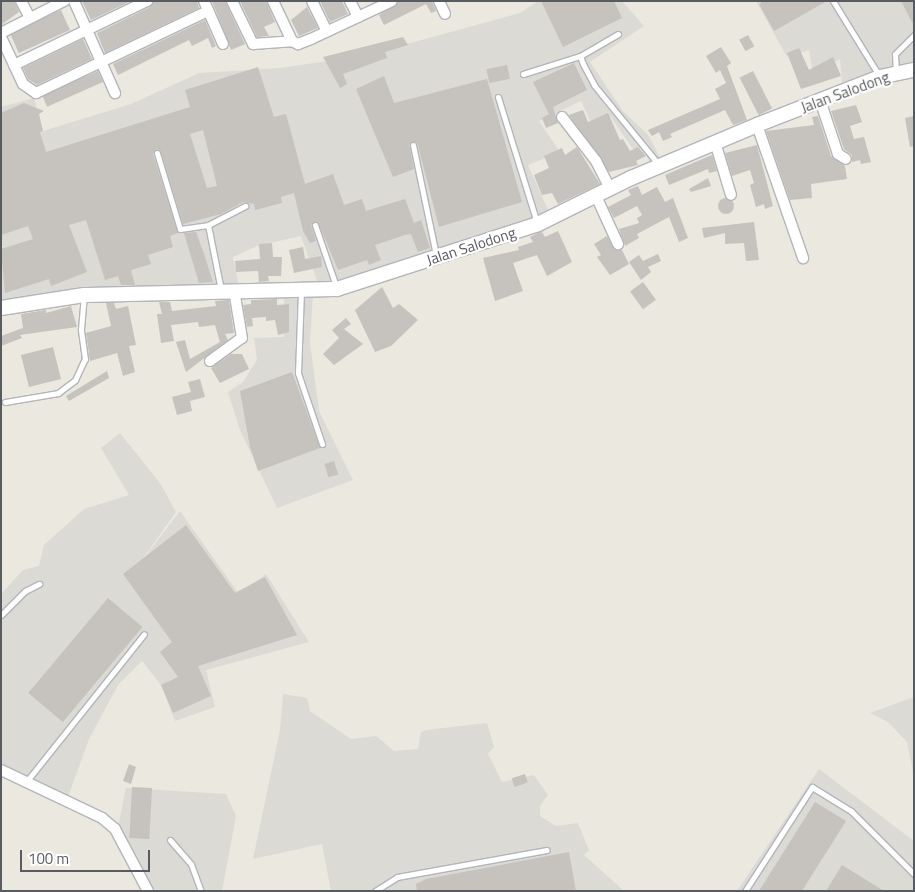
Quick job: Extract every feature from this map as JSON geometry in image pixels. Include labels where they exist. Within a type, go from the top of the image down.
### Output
[{"type":"street","points":[[22,1],[30,18]]},
{"type":"street","points":[[74,1],[103,61],[115,93]]},
{"type":"street","points":[[14,65],[147,1]]},
{"type":"street","points":[[232,1],[249,38],[256,45],[292,41],[298,44],[392,1]]},
{"type":"street","points":[[273,1],[292,41]]},
{"type":"street","points":[[312,1],[327,32]]},
{"type":"street","points":[[350,1],[358,17]]},
{"type":"street","points":[[439,1],[445,14]]},
{"type":"street","points":[[62,2],[1,35],[23,84],[36,92],[103,61],[206,6],[223,44]]},
{"type":"street","name":"Jalan Salodong","points":[[1,308],[84,295],[302,288],[337,289],[538,224],[610,188],[715,142],[880,77],[914,70]]},
{"type":"street","points":[[820,100],[838,154],[846,159]]},
{"type":"street","points":[[562,117],[596,161],[610,188]]},
{"type":"street","points":[[757,125],[803,258]]},
{"type":"street","points":[[715,142],[731,195]]},
{"type":"street","points":[[596,196],[618,244]]},
{"type":"street","points":[[210,361],[242,338],[228,290]]},
{"type":"street","points":[[1,770],[26,783],[85,808],[115,830],[148,891]]},
{"type":"lane","points":[[833,1],[880,77]]},
{"type":"lane","points":[[524,74],[580,56],[618,34]]},
{"type":"lane","points":[[896,73],[895,54],[914,35]]},
{"type":"lane","points":[[580,56],[594,85],[659,166]]},
{"type":"lane","points":[[498,97],[538,224]]},
{"type":"lane","points":[[413,145],[436,258]]},
{"type":"lane","points":[[157,153],[180,229],[208,225],[245,206]]},
{"type":"lane","points":[[208,225],[228,290]]},
{"type":"lane","points":[[315,225],[337,289]]},
{"type":"lane","points":[[302,288],[298,374],[322,444]]},
{"type":"lane","points":[[5,402],[58,393],[82,372],[84,295]]},
{"type":"lane","points":[[1,615],[25,591],[39,584]]},
{"type":"lane","points":[[26,783],[144,634]]},
{"type":"lane","points":[[745,891],[812,787],[851,811],[914,874]]},
{"type":"lane","points":[[170,840],[191,864],[201,891]]},
{"type":"lane","points":[[375,891],[397,877],[547,850]]},
{"type":"shaded area","points":[[538,1],[622,1],[644,26],[590,62],[623,111],[649,136],[661,160],[652,166],[642,148],[635,152],[610,116],[592,125],[581,101],[539,121],[560,152],[528,165],[550,214],[384,269],[319,286],[301,236],[257,246],[233,257],[239,287],[1,305],[1,107],[34,98],[43,131],[131,104],[199,73],[280,68],[363,56],[520,13]]},
{"type":"shaded area","points":[[756,1],[914,1],[914,63],[842,85],[840,59],[813,73],[809,50],[787,57]]},
{"type":"shaded area","points":[[284,292],[313,295],[310,343],[319,411],[353,480],[277,508],[240,430],[228,392],[243,382],[257,360],[254,338],[284,337]]},
{"type":"shaded area","points":[[120,433],[160,483],[176,512],[134,571],[180,511],[239,594],[266,574],[309,642],[206,670],[215,707],[175,721],[161,685],[142,661],[118,685],[89,739],[68,797],[1,765],[1,594],[23,570],[39,566],[44,545],[84,509],[129,495],[101,448]]},
{"type":"shaded area","points":[[283,694],[307,698],[310,711],[351,739],[376,736],[394,751],[418,749],[421,732],[426,730],[487,723],[494,747],[488,754],[502,782],[534,775],[548,795],[540,806],[540,816],[556,826],[578,823],[589,850],[584,855],[624,891],[331,891],[322,844],[253,859],[280,730]]},
{"type":"shaded area","points":[[914,697],[914,777],[907,742],[888,722],[870,713]]},
{"type":"shaded area","points":[[819,769],[914,841],[914,891],[737,891]]},
{"type":"shaded area","points":[[126,788],[226,794],[236,816],[222,891],[153,891],[118,826]]},
{"type":"building","points":[[1,1],[14,1],[19,12],[1,25]]},
{"type":"building","points":[[82,1],[131,1],[91,20]]},
{"type":"building","points":[[154,1],[197,1],[199,8],[105,53],[97,33],[150,7]]},
{"type":"building","points":[[212,1],[225,1],[245,44],[231,50]]},
{"type":"building","points":[[240,1],[266,1],[275,22],[264,27],[269,36],[257,37]]},
{"type":"building","points":[[320,1],[342,1],[348,14],[330,22]]},
{"type":"building","points":[[399,1],[432,1],[436,11],[431,13],[426,4],[384,25],[379,15]]},
{"type":"building","points":[[541,1],[614,1],[622,18],[563,47]]},
{"type":"building","points":[[764,1],[827,1],[774,31],[759,4]]},
{"type":"building","points":[[901,1],[914,1],[914,26]]},
{"type":"building","points":[[307,7],[318,28],[299,36],[291,20]]},
{"type":"building","points":[[61,10],[70,30],[19,53],[10,33]]},
{"type":"building","points":[[205,20],[216,46],[212,48],[208,38],[192,46],[189,40],[118,75],[113,64]]},
{"type":"building","points":[[748,35],[754,46],[746,51],[739,40]]},
{"type":"building","points":[[403,37],[408,45],[385,52],[387,58],[343,74],[347,84],[340,88],[323,57]]},
{"type":"building","points":[[83,39],[92,59],[37,85],[28,79],[23,68]]},
{"type":"building","points":[[721,47],[731,63],[727,66],[747,120],[733,125],[725,110],[670,134],[672,137],[663,141],[659,132],[652,136],[648,130],[720,99],[715,89],[726,83],[720,70],[716,73],[706,56]]},
{"type":"building","points":[[799,48],[809,70],[833,57],[841,76],[801,89],[787,53]]},
{"type":"building","points":[[574,63],[587,90],[553,107],[558,123],[546,128],[542,118],[549,114],[533,82]]},
{"type":"building","points":[[507,65],[510,79],[489,83],[486,69]]},
{"type":"building","points":[[258,67],[274,117],[286,114],[305,184],[333,174],[344,205],[362,199],[366,211],[405,199],[414,223],[421,220],[430,248],[418,252],[411,234],[405,235],[375,245],[381,260],[369,265],[367,260],[338,270],[318,222],[311,225],[316,241],[310,243],[303,231],[294,193],[281,197],[282,203],[255,210],[254,204],[243,202],[221,214],[183,224],[161,152],[156,149],[153,154],[178,233],[170,236],[173,247],[148,255],[151,264],[131,270],[135,285],[121,285],[118,276],[105,280],[86,220],[69,225],[87,272],[51,286],[49,279],[5,293],[1,249],[33,239],[28,226],[1,235],[1,113],[24,103],[44,111],[39,114],[43,131],[40,132],[46,152],[190,107],[185,90]],"holes":[[[203,130],[217,186],[207,188],[190,134]]]},
{"type":"building","points":[[98,71],[103,82],[47,107],[42,96]]},
{"type":"building","points":[[753,71],[772,108],[759,115],[740,78]]},
{"type":"building","points":[[384,76],[394,103],[487,79],[522,202],[439,227],[417,142],[409,144],[414,169],[393,177],[356,89]]},
{"type":"building","points":[[856,105],[862,122],[850,126],[854,139],[864,137],[871,162],[861,164],[860,160],[852,162],[852,155],[844,149],[831,111]]},
{"type":"building","points":[[583,110],[588,122],[608,113],[620,140],[623,139],[630,151],[638,147],[646,156],[636,161],[638,165],[609,172],[569,115]]},
{"type":"building","points":[[818,116],[831,156],[845,166],[847,179],[811,184],[812,198],[790,200],[766,131],[814,125],[812,117]]},
{"type":"building","points":[[914,116],[914,146],[910,147],[905,118]]},
{"type":"building","points":[[757,145],[773,206],[765,209],[764,204],[756,207],[750,185],[754,183],[750,170],[732,176],[725,153]]},
{"type":"building","points":[[577,147],[600,184],[558,204],[552,193],[542,195],[534,175],[549,168],[544,156],[562,148],[565,155]]},
{"type":"building","points":[[712,155],[717,171],[709,173],[708,169],[669,185],[665,175]]},
{"type":"building","points":[[708,178],[711,186],[691,192],[689,189]]},
{"type":"building","points":[[638,186],[642,195],[657,187],[665,202],[673,198],[688,238],[679,242],[669,217],[637,234],[639,238],[625,246],[619,229],[639,223],[637,218],[642,215],[637,206],[614,218],[608,207],[631,195],[628,190]]},
{"type":"building","points":[[726,198],[734,206],[726,214],[718,206]]},
{"type":"building","points":[[754,222],[759,260],[746,261],[744,243],[725,244],[725,233],[704,238],[702,228]]},
{"type":"building","points":[[558,231],[572,262],[547,276],[537,255],[513,263],[523,291],[495,301],[483,258],[519,250],[518,247],[533,242],[530,237],[538,233],[542,232],[545,237]]},
{"type":"building","points":[[196,232],[213,282],[199,283],[184,233]]},
{"type":"building","points":[[607,236],[614,249],[622,250],[629,264],[610,275],[597,257],[601,255],[594,244]]},
{"type":"building","points":[[272,243],[273,257],[282,257],[281,276],[268,276],[269,281],[259,282],[258,271],[236,272],[235,261],[260,259],[259,244]]},
{"type":"building","points":[[303,247],[305,259],[321,256],[322,267],[294,273],[289,250]]},
{"type":"building","points":[[658,254],[661,261],[648,267],[651,272],[641,280],[629,262],[639,255],[643,261]]},
{"type":"building","points":[[643,282],[656,300],[643,309],[630,291]]},
{"type":"building","points":[[382,287],[393,308],[399,304],[418,320],[391,346],[375,352],[355,310]]},
{"type":"building","points":[[277,299],[277,305],[289,304],[289,332],[278,335],[275,320],[266,321],[266,317],[252,318],[253,326],[247,327],[243,305],[251,304],[251,300]]},
{"type":"building","points":[[229,300],[234,333],[225,334],[228,340],[186,372],[176,342],[185,340],[190,359],[220,342],[215,325],[199,327],[198,322],[171,325],[174,341],[161,343],[157,314],[162,314],[159,302],[170,302],[172,311],[216,306],[215,301]]},
{"type":"building","points":[[106,303],[114,303],[116,309],[128,306],[136,345],[129,346],[135,372],[123,376],[117,353],[90,361],[86,333],[111,326]]},
{"type":"building","points":[[71,306],[77,327],[20,335],[22,338],[1,346],[1,336],[23,328],[21,314],[46,310],[46,313]]},
{"type":"building","points":[[346,318],[351,324],[344,329],[363,344],[334,365],[323,354],[339,338],[332,330]]},
{"type":"building","points":[[53,347],[61,379],[29,387],[21,355]]},
{"type":"building","points":[[231,354],[242,354],[249,369],[220,383],[211,368]]},
{"type":"building","points":[[107,371],[109,378],[69,401],[66,396]]},
{"type":"building","points":[[292,372],[320,448],[258,471],[250,447],[240,391]]},
{"type":"building","points":[[200,379],[205,397],[190,401],[192,411],[177,415],[172,397],[191,392],[188,382]]},
{"type":"building","points":[[334,461],[338,474],[329,477],[324,464]]},
{"type":"building","points":[[186,525],[235,593],[265,577],[297,635],[198,666],[211,696],[173,713],[161,685],[178,677],[160,652],[172,642],[123,574]]},
{"type":"building","points":[[108,598],[142,627],[63,722],[28,693]]},
{"type":"building","points":[[129,764],[136,767],[131,784],[123,781]]},
{"type":"building","points":[[525,774],[528,783],[514,787],[512,778]]},
{"type":"building","points":[[132,787],[152,788],[149,839],[129,838]]},
{"type":"building","points":[[815,802],[846,821],[802,891],[759,891]]},
{"type":"building","points":[[569,852],[576,891],[417,891],[416,884],[426,879]]},
{"type":"building","points":[[842,865],[884,891],[826,891]]}]
